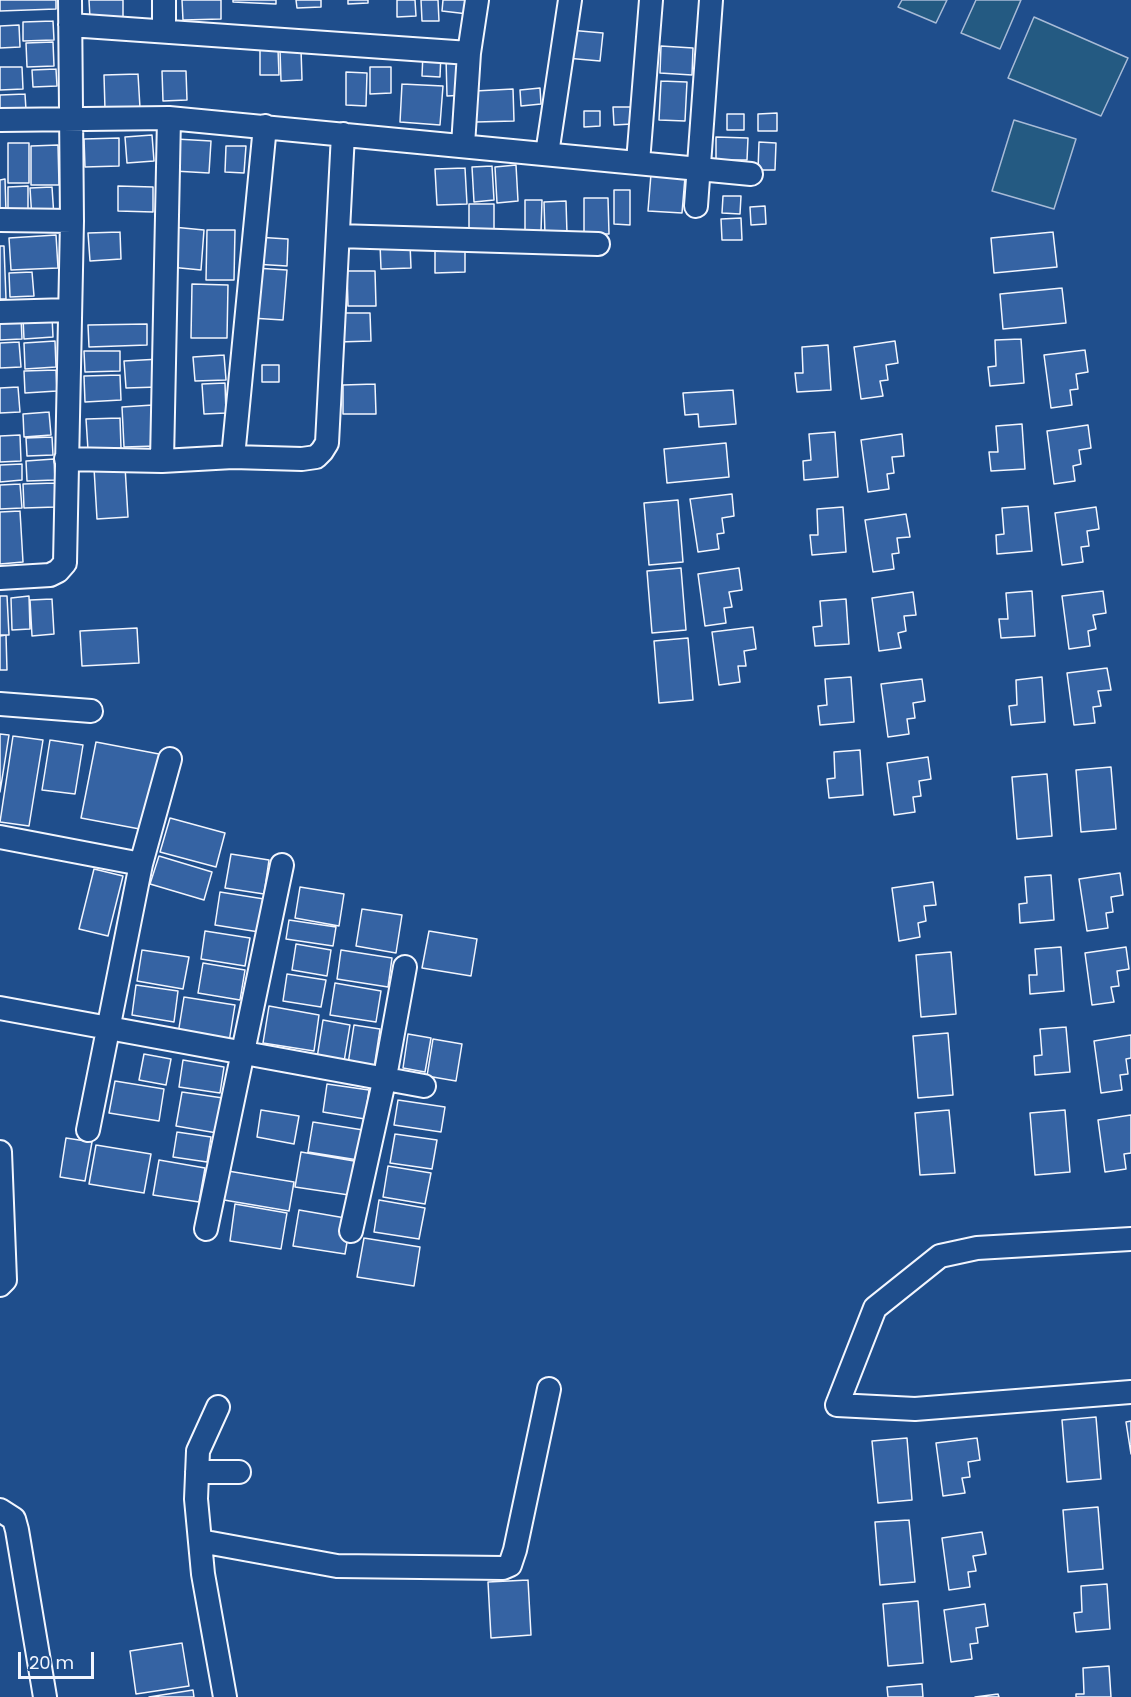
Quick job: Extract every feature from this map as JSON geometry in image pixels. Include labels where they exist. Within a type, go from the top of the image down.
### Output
[{"type":"street","points":[[0,578],[50,575],[58,571],[65,563],[72,221],[70,0]]},
{"type":"street","points":[[164,0],[164,31]]},
{"type":"street","points":[[463,145],[469,53],[477,0]]},
{"type":"street","points":[[547,154],[570,0]]},
{"type":"street","points":[[638,162],[651,0]]},
{"type":"street","points":[[696,206],[711,0]]},
{"type":"street","points":[[70,25],[469,53]]},
{"type":"street","points":[[0,120],[169,118],[751,174]]},
{"type":"street","points":[[162,461],[169,118]]},
{"type":"street","points":[[233,457],[266,126]]},
{"type":"street","points":[[66,459],[162,461],[233,457],[302,459],[316,457],[327,443],[343,134]]},
{"type":"street","points":[[0,220],[72,221]]},
{"type":"street","points":[[338,236],[598,244]]},
{"type":"street","points":[[0,312],[69,309]]},
{"type":"street","points":[[0,704],[92,711]]},
{"type":"street","points":[[88,1130],[141,864],[170,759]]},
{"type":"street","points":[[0,837],[141,864]]},
{"type":"street","points":[[206,1229],[282,865]]},
{"type":"street","points":[[351,1231],[385,1077],[405,967]]},
{"type":"street","points":[[0,1008],[424,1086]]},
{"type":"street","points":[[0,1152],[5,1280],[0,1285]]},
{"type":"street","points":[[1131,1239],[977,1248],[940,1256],[874,1308],[837,1405],[915,1409],[1131,1392]]},
{"type":"street","points":[[200,1541],[337,1566],[495,1569],[510,1565],[549,1389]]},
{"type":"street","points":[[218,1407],[198,1451],[196,1499],[203,1574],[225,1697]]},
{"type":"street","points":[[197,1472],[239,1472]]},
{"type":"street","points":[[0,1510],[14,1519],[17,1530],[45,1697]]},
{"type":"shaded area","points":[[902,0],[947,0],[936,23],[898,7]]},
{"type":"shaded area","points":[[976,0],[1021,0],[1000,49],[961,33]]},
{"type":"shaded area","points":[[1034,17],[1128,58],[1101,116],[1008,78]]},
{"type":"shaded area","points":[[1014,120],[1076,139],[1054,209],[992,191]]},
{"type":"building","points":[[0,0],[56,0],[56,9],[0,11]]},
{"type":"building","points":[[89,0],[123,0],[123,17],[90,18]]},
{"type":"building","points":[[182,0],[221,0],[221,19],[183,20]]},
{"type":"building","points":[[233,0],[276,0],[276,4],[233,2]]},
{"type":"building","points":[[296,0],[321,0],[321,7],[297,8]]},
{"type":"building","points":[[348,0],[368,0],[368,3],[348,4]]},
{"type":"building","points":[[397,0],[415,0],[416,16],[397,17]]},
{"type":"building","points":[[421,0],[438,0],[439,21],[422,21]]},
{"type":"building","points":[[443,0],[470,0],[468,14],[442,11]]},
{"type":"building","points":[[53,21],[54,40],[23,41],[23,22]]},
{"type":"building","points":[[19,25],[20,47],[0,48],[0,26]]},
{"type":"building","points":[[569,30],[603,33],[600,61],[566,58]]},
{"type":"building","points":[[53,42],[54,66],[27,67],[26,43]]},
{"type":"building","points":[[661,46],[693,48],[692,75],[660,73]]},
{"type":"building","points":[[278,49],[279,75],[260,75],[260,50]]},
{"type":"building","points":[[301,49],[302,80],[281,81],[280,50]]},
{"type":"building","points":[[423,52],[441,53],[440,77],[422,76]]},
{"type":"building","points":[[446,58],[464,58],[465,95],[447,96]]},
{"type":"building","points":[[0,67],[22,67],[23,89],[0,90]]},
{"type":"building","points":[[370,67],[391,67],[391,93],[370,94]]},
{"type":"building","points":[[56,69],[57,86],[33,87],[32,70]]},
{"type":"building","points":[[162,71],[186,71],[187,100],[163,101]]},
{"type":"building","points":[[346,72],[367,73],[366,106],[346,105]]},
{"type":"building","points":[[138,74],[140,108],[105,110],[104,75]]},
{"type":"building","points":[[661,81],[687,82],[685,121],[659,120]]},
{"type":"building","points":[[402,84],[443,86],[440,125],[400,122]]},
{"type":"building","points":[[540,88],[541,104],[521,106],[520,90]]},
{"type":"building","points":[[513,89],[514,121],[476,122],[475,91]]},
{"type":"building","points":[[25,94],[26,110],[0,111],[0,95]]},
{"type":"building","points":[[613,107],[631,107],[632,124],[614,125]]},
{"type":"building","points":[[584,111],[600,111],[600,126],[584,127]]},
{"type":"building","points":[[777,113],[777,131],[758,131],[758,114]]},
{"type":"building","points":[[727,114],[744,114],[744,130],[727,130]]},
{"type":"building","points":[[152,135],[154,161],[127,163],[125,137]]},
{"type":"building","points":[[716,137],[748,138],[747,160],[716,160]]},
{"type":"building","points":[[119,138],[119,166],[85,167],[84,139]]},
{"type":"building","points":[[176,139],[211,141],[209,173],[174,171]]},
{"type":"building","points":[[759,142],[776,143],[775,170],[758,170]]},
{"type":"building","points":[[8,143],[29,143],[29,183],[8,183]]},
{"type":"building","points":[[58,145],[59,185],[31,185],[31,146]]},
{"type":"building","points":[[226,146],[246,146],[244,173],[225,172]]},
{"type":"building","points":[[516,165],[518,201],[497,203],[495,167]]},
{"type":"building","points":[[492,166],[494,200],[474,202],[472,167]]},
{"type":"building","points":[[465,168],[467,204],[437,205],[435,169]]},
{"type":"building","points":[[651,174],[685,177],[682,213],[648,211]]},
{"type":"building","points":[[5,179],[6,212],[0,212],[0,180]]},
{"type":"building","points":[[28,186],[28,212],[8,212],[8,187]]},
{"type":"building","points":[[118,186],[153,187],[153,212],[118,211]]},
{"type":"building","points":[[52,187],[54,217],[32,219],[30,188]]},
{"type":"building","points":[[614,190],[630,190],[630,225],[614,224]]},
{"type":"building","points":[[723,196],[741,196],[740,214],[722,213]]},
{"type":"building","points":[[584,198],[608,198],[609,234],[584,234]]},
{"type":"building","points":[[525,200],[542,200],[541,232],[525,232]]},
{"type":"building","points":[[566,201],[567,234],[545,235],[544,202]]},
{"type":"building","points":[[469,204],[494,204],[494,235],[469,235]]},
{"type":"building","points":[[765,206],[766,224],[751,225],[750,207]]},
{"type":"building","points":[[741,218],[742,240],[722,240],[721,219]]},
{"type":"building","points":[[173,227],[204,230],[201,270],[170,267]]},
{"type":"building","points":[[207,230],[235,230],[234,280],[206,280]]},
{"type":"building","points":[[120,232],[121,259],[90,261],[88,233]]},
{"type":"building","points":[[1053,232],[1057,267],[994,273],[991,238]]},
{"type":"building","points":[[56,235],[58,268],[11,270],[9,238]]},
{"type":"building","points":[[256,237],[288,239],[287,266],[254,264]]},
{"type":"building","points":[[380,244],[410,244],[411,268],[381,269]]},
{"type":"building","points":[[0,246],[4,246],[6,299],[0,299]]},
{"type":"building","points":[[435,246],[465,246],[465,272],[435,273]]},
{"type":"building","points":[[255,268],[287,270],[283,320],[251,318]]},
{"type":"building","points":[[347,271],[375,271],[376,306],[348,306]]},
{"type":"building","points":[[32,272],[34,296],[10,297],[9,273]]},
{"type":"building","points":[[192,284],[228,285],[227,338],[191,338]]},
{"type":"building","points":[[1062,288],[1066,323],[1003,329],[1000,294]]},
{"type":"building","points":[[338,313],[370,313],[371,341],[338,342]]},
{"type":"building","points":[[52,316],[53,337],[24,339],[23,318]]},
{"type":"building","points":[[21,317],[22,339],[0,340],[0,318]]},
{"type":"building","points":[[147,324],[147,345],[89,347],[88,325]]},
{"type":"building","points":[[1021,339],[1024,383],[990,386],[988,367],[996,366],[995,340]]},
{"type":"building","points":[[55,341],[56,367],[25,369],[24,343]]},
{"type":"building","points":[[895,341],[898,363],[886,365],[888,380],[880,381],[883,396],[861,399],[854,347]]},
{"type":"building","points":[[19,342],[21,367],[0,368],[0,343]]},
{"type":"building","points":[[828,345],[831,390],[797,392],[795,373],[803,373],[802,347]]},
{"type":"building","points":[[1085,350],[1088,372],[1076,374],[1078,389],[1070,390],[1072,405],[1051,408],[1044,355]]},
{"type":"building","points":[[84,351],[120,351],[120,371],[85,372]]},
{"type":"building","points":[[224,355],[226,380],[195,381],[193,357]]},
{"type":"building","points":[[160,359],[158,387],[126,388],[124,361]]},
{"type":"building","points":[[262,365],[279,365],[279,382],[262,382]]},
{"type":"building","points":[[56,370],[57,391],[25,393],[24,371]]},
{"type":"building","points":[[120,375],[121,400],[85,402],[84,376]]},
{"type":"building","points":[[225,383],[226,413],[204,414],[202,384]]},
{"type":"building","points":[[375,384],[376,414],[343,414],[343,385]]},
{"type":"building","points":[[18,387],[20,412],[0,413],[0,388]]},
{"type":"building","points":[[733,390],[736,424],[699,427],[698,414],[685,415],[683,393]]},
{"type":"building","points":[[153,405],[156,446],[124,447],[122,407]]},
{"type":"building","points":[[49,412],[51,435],[24,437],[23,414]]},
{"type":"building","points":[[120,418],[121,448],[88,450],[86,419]]},
{"type":"building","points":[[1022,424],[1025,469],[991,471],[989,452],[998,452],[996,426]]},
{"type":"building","points":[[1088,425],[1091,448],[1079,450],[1081,464],[1073,466],[1075,481],[1054,484],[1047,431]]},
{"type":"building","points":[[835,432],[838,477],[804,480],[803,461],[811,460],[809,434]]},
{"type":"building","points":[[902,434],[904,456],[892,457],[894,473],[887,474],[889,489],[868,492],[861,440]]},
{"type":"building","points":[[20,435],[21,461],[0,462],[0,436]]},
{"type":"building","points":[[52,437],[53,455],[27,456],[26,438]]},
{"type":"building","points":[[726,443],[729,477],[667,483],[664,449]]},
{"type":"building","points":[[54,459],[55,480],[27,481],[26,461]]},
{"type":"building","points":[[22,464],[22,480],[0,482],[0,465]]},
{"type":"building","points":[[125,466],[128,517],[97,519],[94,468]]},
{"type":"building","points":[[55,483],[56,507],[24,508],[23,484]]},
{"type":"building","points":[[20,484],[22,508],[0,509],[0,485]]},
{"type":"building","points":[[732,494],[734,516],[722,518],[724,533],[717,534],[719,549],[698,552],[690,499]]},
{"type":"building","points":[[678,500],[683,562],[649,565],[644,503]]},
{"type":"building","points":[[1028,506],[1032,551],[997,554],[996,535],[1004,534],[1002,508]]},
{"type":"building","points":[[843,507],[846,552],[812,555],[810,535],[818,535],[817,509]]},
{"type":"building","points":[[1096,507],[1099,529],[1087,531],[1089,546],[1081,547],[1083,562],[1062,565],[1055,513]]},
{"type":"building","points":[[20,511],[23,562],[0,564],[0,512]]},
{"type":"building","points":[[906,514],[910,537],[897,538],[899,553],[892,554],[894,569],[873,572],[865,520]]},
{"type":"building","points":[[681,568],[686,630],[652,633],[647,571]]},
{"type":"building","points":[[739,568],[742,590],[729,592],[732,607],[724,608],[726,623],[705,626],[698,574]]},
{"type":"building","points":[[1032,591],[1035,636],[1001,638],[999,619],[1008,619],[1006,593]]},
{"type":"building","points":[[1103,591],[1106,613],[1093,615],[1096,629],[1088,631],[1090,646],[1069,649],[1062,596]]},
{"type":"building","points":[[913,592],[916,615],[904,616],[906,631],[898,633],[901,648],[879,651],[872,598]]},
{"type":"building","points":[[0,596],[7,596],[9,635],[0,635]]},
{"type":"building","points":[[29,596],[30,629],[12,630],[11,598]]},
{"type":"building","points":[[52,599],[54,634],[32,636],[30,600]]},
{"type":"building","points":[[846,599],[849,644],[815,646],[813,627],[822,626],[820,601]]},
{"type":"building","points":[[753,627],[756,649],[744,651],[746,666],[738,666],[740,682],[719,685],[712,632]]},
{"type":"building","points":[[137,628],[139,663],[82,666],[80,631]]},
{"type":"building","points":[[6,635],[7,670],[0,670],[0,636]]},
{"type":"building","points":[[688,638],[693,700],[659,703],[654,641]]},
{"type":"building","points":[[1107,668],[1111,690],[1098,691],[1101,706],[1093,707],[1095,723],[1074,725],[1067,673]]},
{"type":"building","points":[[851,677],[854,722],[820,725],[818,706],[827,705],[825,679]]},
{"type":"building","points":[[1042,677],[1045,722],[1011,725],[1009,706],[1017,705],[1016,680]]},
{"type":"building","points":[[922,679],[925,701],[913,703],[915,718],[907,719],[909,734],[888,737],[881,684]]},
{"type":"building","points":[[0,734],[9,735],[0,792]]},
{"type":"building","points":[[13,736],[43,740],[29,826],[0,822]]},
{"type":"building","points":[[50,740],[83,745],[75,794],[42,790]]},
{"type":"building","points":[[96,742],[159,754],[145,830],[81,818]]},
{"type":"building","points":[[860,750],[863,795],[829,798],[827,779],[835,778],[834,752]]},
{"type":"building","points":[[928,757],[931,779],[919,781],[921,796],[913,797],[915,812],[894,815],[887,763]]},
{"type":"building","points":[[1111,767],[1116,829],[1081,832],[1076,770]]},
{"type":"building","points":[[1047,774],[1052,836],[1017,839],[1012,777]]},
{"type":"building","points":[[170,818],[225,833],[216,867],[160,852]]},
{"type":"building","points":[[231,854],[269,860],[264,894],[225,888]]},
{"type":"building","points":[[159,856],[212,872],[204,900],[150,884]]},
{"type":"building","points":[[94,869],[123,876],[108,936],[79,929]]},
{"type":"building","points":[[1120,873],[1123,895],[1111,897],[1113,912],[1106,913],[1108,928],[1087,931],[1079,879]]},
{"type":"building","points":[[1051,875],[1054,920],[1020,923],[1019,904],[1027,903],[1025,877]]},
{"type":"building","points":[[933,882],[936,905],[924,906],[926,921],[918,923],[920,937],[899,941],[892,888]]},
{"type":"building","points":[[300,887],[344,894],[339,926],[295,918]]},
{"type":"building","points":[[220,892],[264,899],[259,932],[215,925]]},
{"type":"building","points":[[362,909],[402,915],[396,953],[356,946]]},
{"type":"building","points":[[289,920],[336,927],[333,946],[286,939]]},
{"type":"building","points":[[205,931],[250,938],[245,966],[201,959]]},
{"type":"building","points":[[429,931],[477,939],[471,976],[422,968]]},
{"type":"building","points":[[296,944],[331,950],[327,976],[292,970]]},
{"type":"building","points":[[1061,947],[1064,991],[1030,994],[1029,975],[1037,975],[1035,949]]},
{"type":"building","points":[[1126,947],[1129,969],[1117,971],[1119,986],[1111,987],[1114,1002],[1092,1005],[1085,953]]},
{"type":"building","points":[[142,950],[189,957],[183,989],[137,981]]},
{"type":"building","points":[[341,950],[392,958],[388,987],[337,979]]},
{"type":"building","points":[[951,952],[956,1014],[921,1017],[916,955]]},
{"type":"building","points":[[203,963],[245,970],[240,1000],[198,993]]},
{"type":"building","points":[[287,974],[326,980],[321,1007],[283,1001]]},
{"type":"building","points":[[335,983],[381,991],[376,1022],[330,1015]]},
{"type":"building","points":[[136,985],[178,991],[174,1022],[132,1015]]},
{"type":"building","points":[[184,997],[235,1005],[229,1042],[178,1034]]},
{"type":"building","points":[[269,1006],[319,1015],[314,1051],[263,1043]]},
{"type":"building","points":[[323,1020],[350,1025],[344,1062],[317,1058]]},
{"type":"building","points":[[354,1025],[380,1029],[374,1068],[348,1064]]},
{"type":"building","points":[[1066,1027],[1070,1072],[1035,1075],[1034,1056],[1042,1055],[1040,1029]]},
{"type":"building","points":[[948,1033],[953,1095],[918,1098],[913,1036]]},
{"type":"building","points":[[408,1034],[431,1038],[425,1072],[403,1068]]},
{"type":"building","points":[[1131,1035],[1131,1058],[1126,1059],[1128,1074],[1120,1075],[1122,1090],[1101,1093],[1094,1041]]},
{"type":"building","points":[[433,1039],[462,1044],[456,1081],[427,1076]]},
{"type":"building","points":[[144,1054],[171,1059],[166,1085],[139,1080]]},
{"type":"building","points":[[183,1060],[224,1067],[220,1093],[179,1087]]},
{"type":"building","points":[[115,1081],[164,1089],[159,1121],[109,1113]]},
{"type":"building","points":[[327,1084],[369,1090],[365,1119],[323,1112]]},
{"type":"building","points":[[182,1092],[223,1098],[217,1133],[176,1126]]},
{"type":"building","points":[[398,1100],[445,1107],[441,1132],[394,1125]]},
{"type":"building","points":[[261,1110],[299,1116],[294,1144],[257,1137]]},
{"type":"building","points":[[949,1110],[955,1173],[920,1175],[915,1113]]},
{"type":"building","points":[[1065,1110],[1070,1172],[1035,1175],[1030,1113]]},
{"type":"building","points":[[1131,1115],[1131,1153],[1124,1154],[1126,1169],[1105,1172],[1098,1120]]},
{"type":"building","points":[[313,1122],[363,1130],[358,1160],[308,1152]]},
{"type":"building","points":[[177,1132],[211,1137],[207,1162],[173,1157]]},
{"type":"building","points":[[395,1134],[437,1140],[432,1169],[390,1163]]},
{"type":"building","points":[[66,1138],[92,1142],[85,1181],[60,1177]]},
{"type":"building","points":[[96,1145],[151,1154],[144,1193],[89,1184]]},
{"type":"building","points":[[301,1152],[354,1161],[349,1195],[295,1187]]},
{"type":"building","points":[[159,1160],[205,1168],[199,1202],[153,1195]]},
{"type":"building","points":[[388,1166],[431,1173],[425,1204],[383,1197]]},
{"type":"building","points":[[228,1171],[294,1182],[289,1211],[224,1200]]},
{"type":"building","points":[[379,1200],[425,1208],[419,1239],[374,1232]]},
{"type":"building","points":[[235,1204],[287,1213],[281,1249],[230,1241]]},
{"type":"building","points":[[299,1210],[351,1219],[345,1254],[293,1246]]},
{"type":"building","points":[[364,1238],[420,1247],[414,1286],[357,1277]]},
{"type":"building","points":[[1096,1417],[1101,1479],[1067,1482],[1062,1420]]},
{"type":"building","points":[[1131,1421],[1131,1454],[1126,1422]]},
{"type":"building","points":[[907,1438],[912,1500],[878,1503],[872,1441]]},
{"type":"building","points":[[977,1438],[980,1460],[968,1462],[970,1477],[962,1478],[965,1493],[943,1496],[936,1443]]},
{"type":"building","points":[[1098,1507],[1103,1569],[1068,1572],[1063,1510]]},
{"type":"building","points":[[909,1520],[915,1582],[880,1585],[875,1522]]},
{"type":"building","points":[[982,1532],[986,1554],[973,1556],[976,1571],[968,1572],[970,1587],[949,1590],[942,1538]]},
{"type":"building","points":[[528,1580],[531,1635],[491,1638],[488,1582]]},
{"type":"building","points":[[1107,1584],[1110,1629],[1076,1632],[1074,1613],[1082,1612],[1081,1586]]},
{"type":"building","points":[[918,1601],[923,1663],[888,1666],[883,1604]]},
{"type":"building","points":[[985,1604],[988,1626],[976,1628],[978,1643],[970,1644],[972,1659],[951,1662],[944,1610]]},
{"type":"building","points":[[182,1643],[189,1686],[136,1694],[130,1651]]},
{"type":"building","points":[[1109,1666],[1111,1697],[1076,1697],[1076,1694],[1084,1694],[1083,1668]]},
{"type":"building","points":[[922,1684],[923,1697],[888,1697],[887,1687]]},
{"type":"building","points":[[193,1690],[194,1697],[149,1697]]},
{"type":"building","points":[[998,1694],[999,1697],[975,1697]]}]
